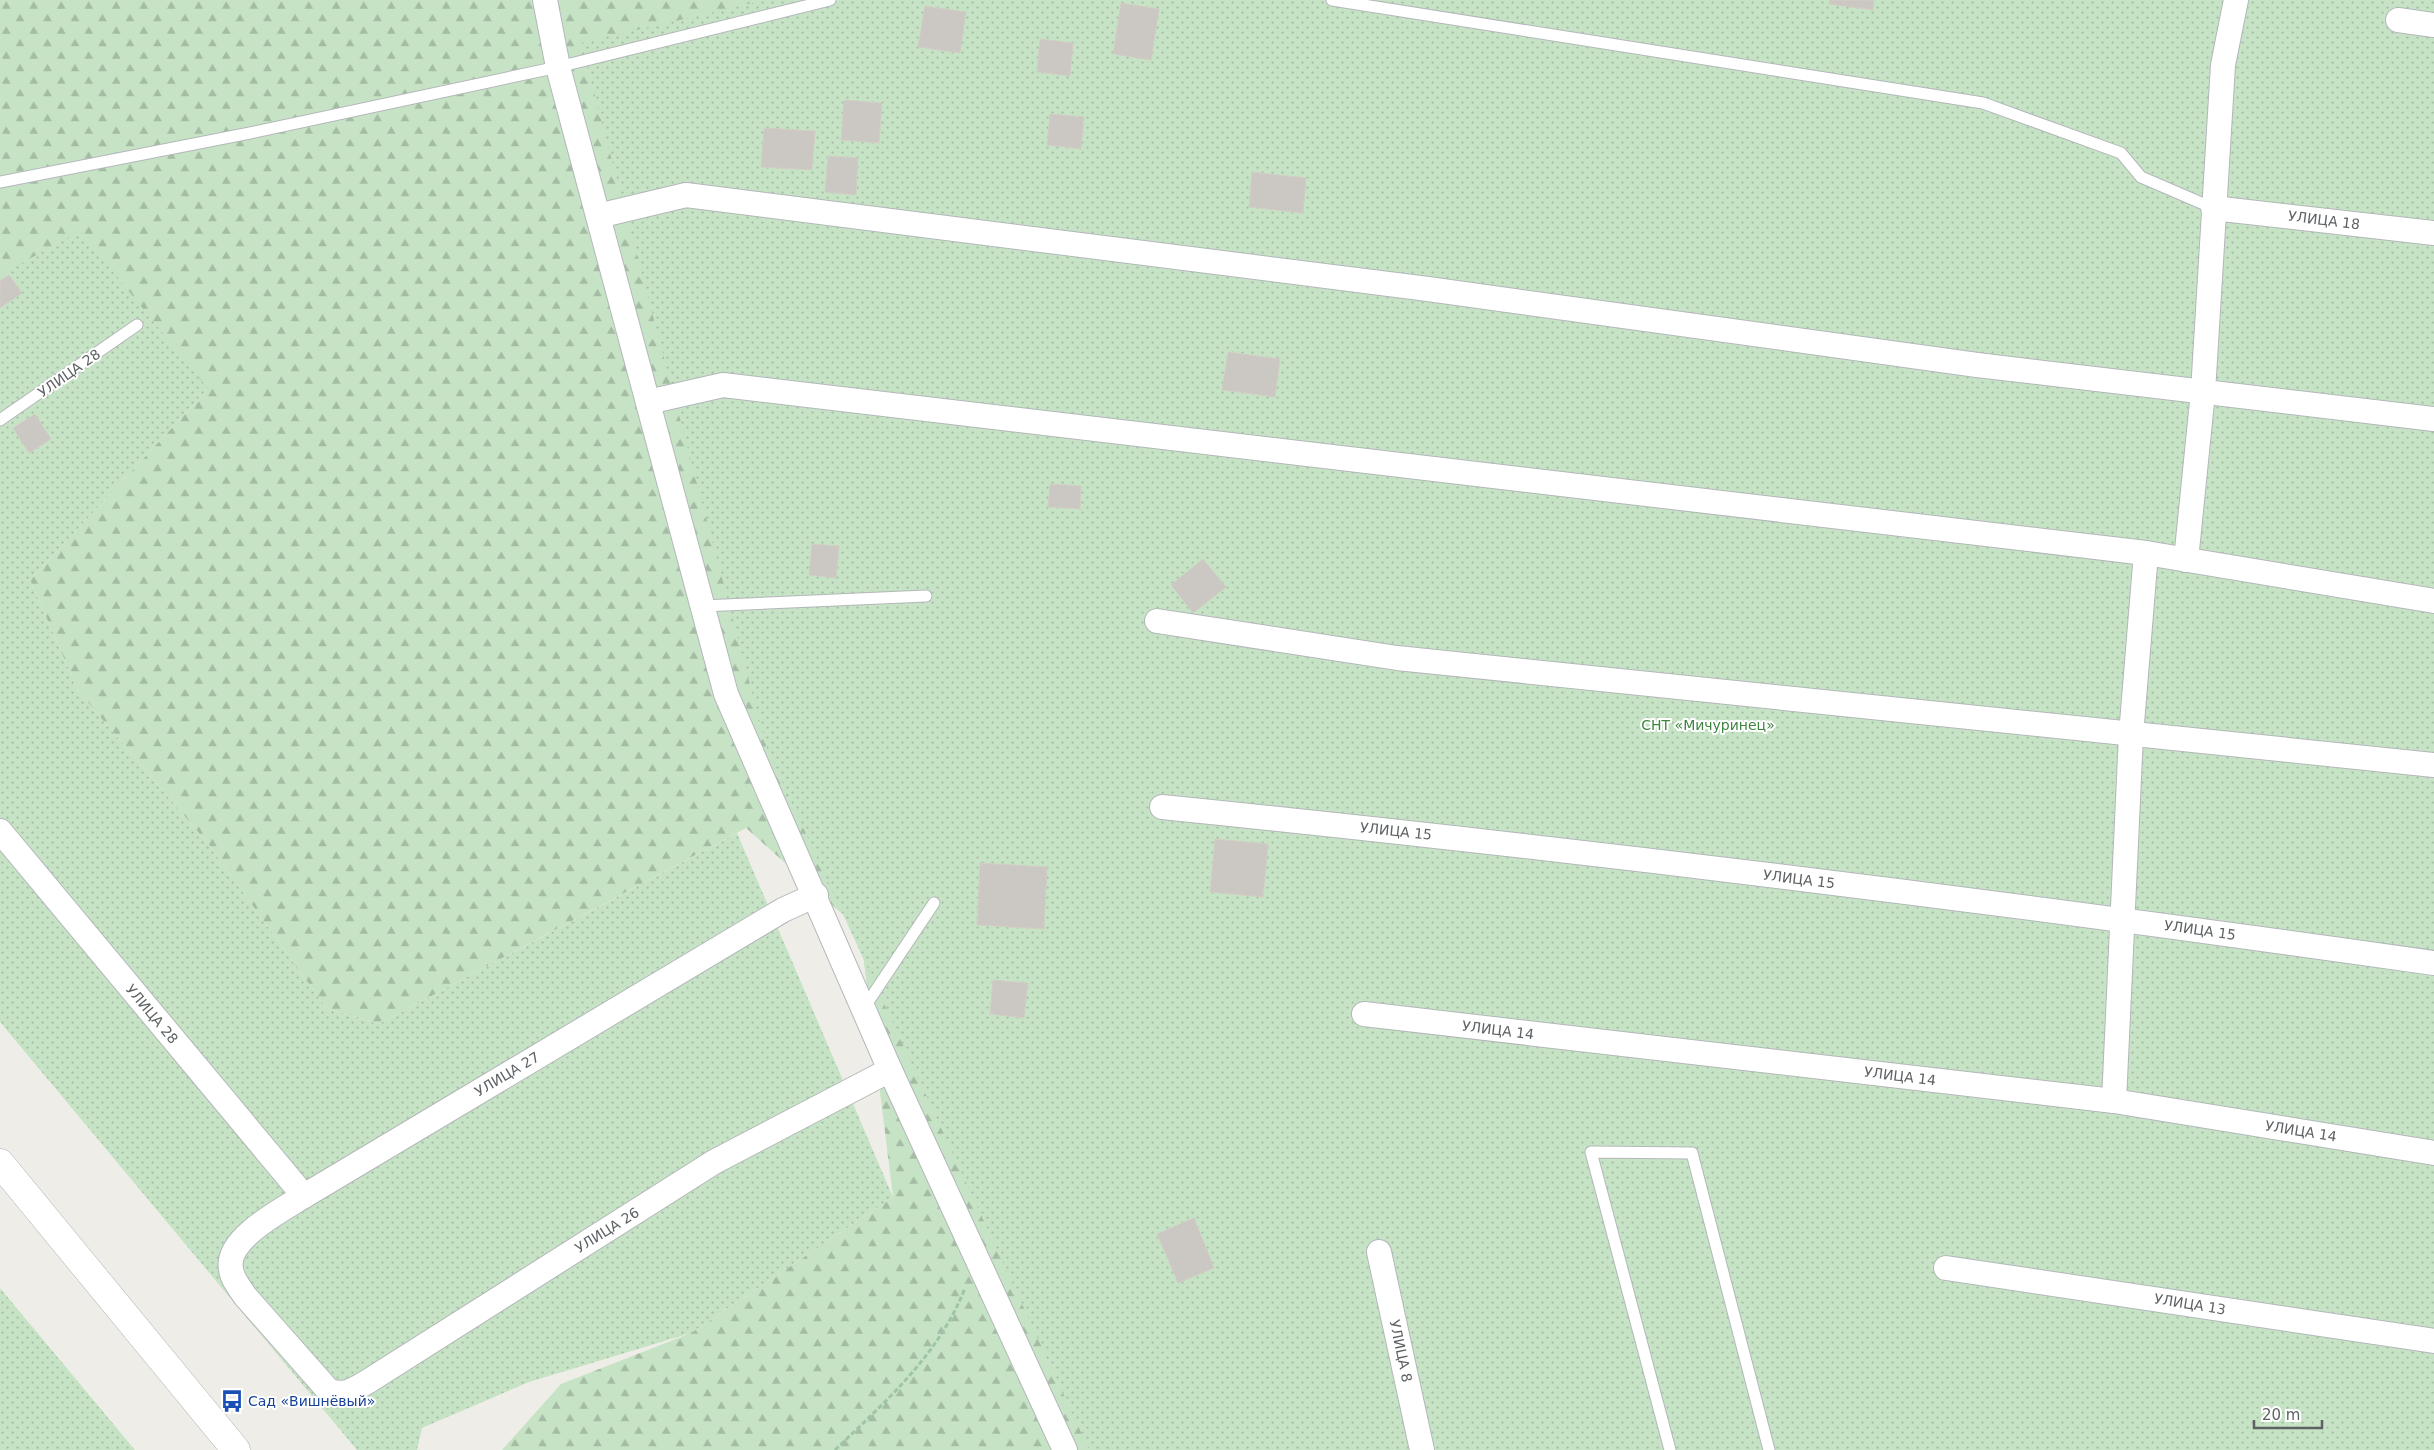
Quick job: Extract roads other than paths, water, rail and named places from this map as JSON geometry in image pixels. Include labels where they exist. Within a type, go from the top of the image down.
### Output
[{"type":"main road","points":[[0,1164],[236,1450]]},
{"type":"street","points":[[545,0],[558,68],[726,694],[816,895],[890,1070],[1064,1450]]},
{"type":"street","points":[[2186,560],[2203,392],[2223,65],[2236,0]]},
{"type":"street","points":[[2398,20],[2434,25]]},
{"type":"street","points":[[598,216],[686,195],[1428,289],[1967,364],[2434,419]]},
{"type":"street","name":"УЛИЦА 18","points":[[2213,208],[2434,234]]},
{"type":"street","points":[[648,402],[722,385],[2146,553],[2434,601]]},
{"type":"street","points":[[2114,1101],[2131,734],[2146,553]]},
{"type":"street","points":[[1157,621],[1397,658],[2434,765]]},
{"type":"street","name":"УЛИЦА 15","points":[[1162,807],[1430,834],[2122,919],[2434,963]]},
{"type":"street","name":"УЛИЦА 28","points":[[0,831],[304,1196]]},
{"type":"street","name":"УЛИЦА 27","points":[[234,1279],[230,1268],[231,1257],[236,1246],[248,1234],[304,1196],[783,910],[816,895]]},
{"type":"street","name":"УЛИЦА 14","points":[[1364,1014],[2114,1101],[2434,1153]]},
{"type":"street","name":"УЛИЦА 26","points":[[234,1279],[245,1296],[328,1390],[336,1394],[355,1390],[714,1162],[890,1070]]},
{"type":"street","name":"УЛИЦА 8","points":[[1379,1252],[1422,1450]]},
{"type":"street","name":"УЛИЦА 13","points":[[1946,1268],[2434,1341]]},
{"type":"lane","points":[[0,182],[250,133],[558,68],[830,0]]},
{"type":"lane","points":[[1332,0],[1983,103],[2121,153],[2141,177],[2213,208]]},
{"type":"lane","name":"УЛИЦА 28","points":[[0,420],[137,325]]},
{"type":"lane","points":[[703,606],[926,596]]},
{"type":"lane","points":[[864,1008],[934,903]]},
{"type":"lane","points":[[1670,1450],[1591,1152],[1692,1153],[1769,1450]]},
{"type":"place","name":"Сад «Вишнёвый»","points":[[232,1401]]},
{"type":"park label","name":"СНТ «Мичуринец»","points":[[1708,725]]}]
